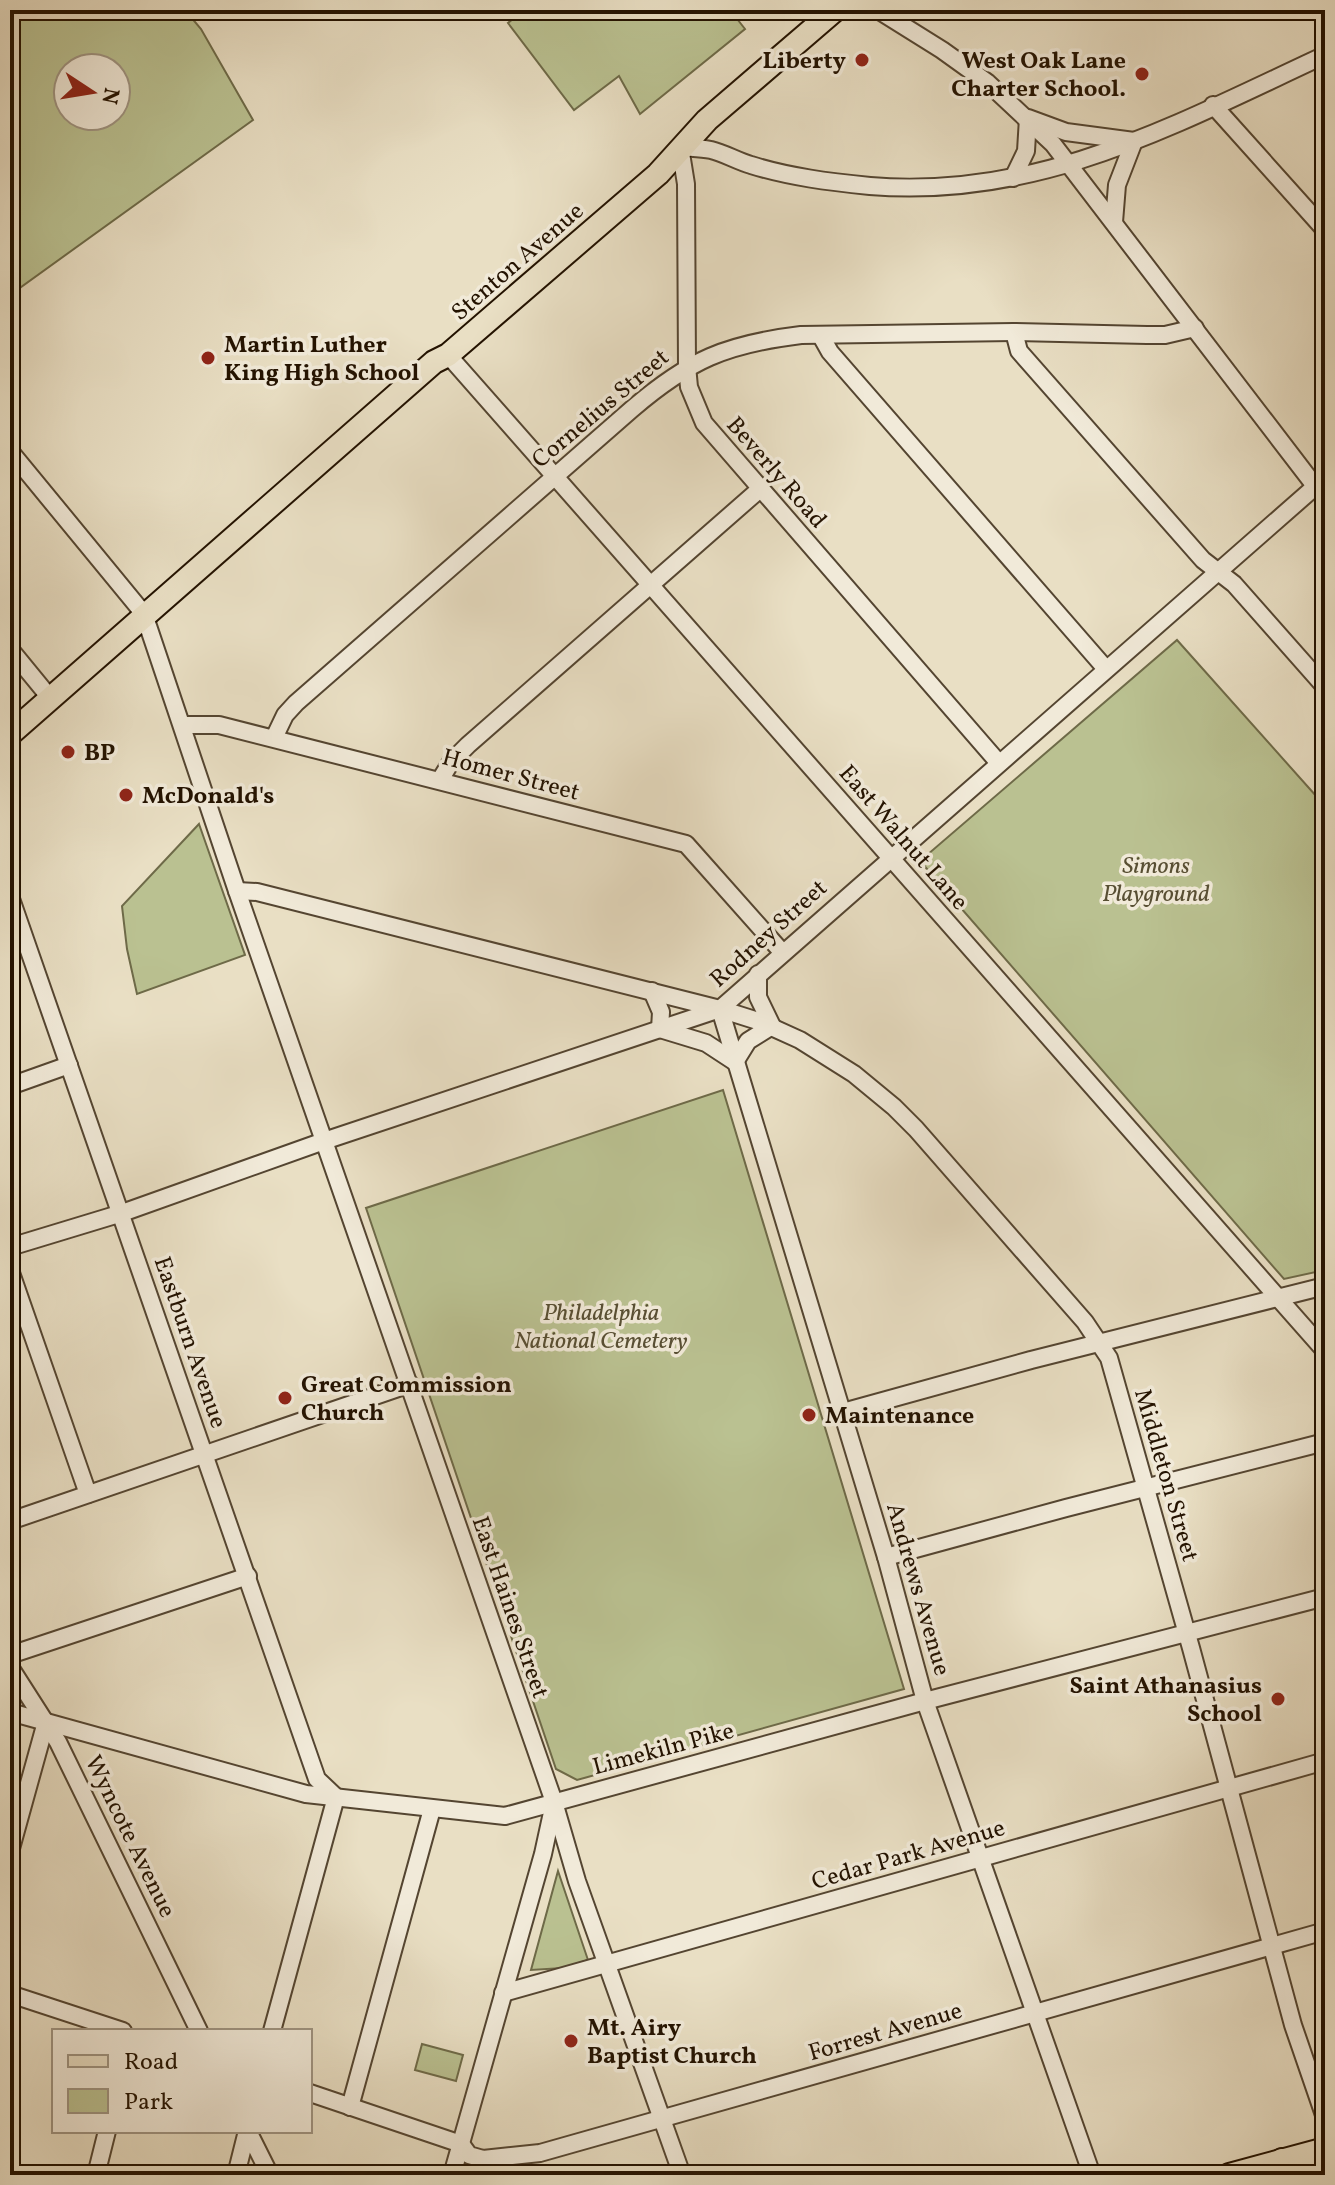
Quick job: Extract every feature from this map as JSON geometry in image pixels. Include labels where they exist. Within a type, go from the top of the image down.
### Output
[{"type":"main road","name":"Stenton Avenue","points":[[10,734],[434,362],[448,355],[658,174],[707,120],[835,10]]},
{"type":"main road","points":[[1229,2175],[1325,2149]]},
{"type":"main road","points":[[1282,2160],[1323,2175]]},
{"type":"street","points":[[878,10],[960,63],[1028,118],[1071,164],[1195,328],[1320,482]]},
{"type":"street","points":[[680,147],[710,150],[751,165],[812,179],[870,186],[934,187],[1013,178],[1071,164],[1134,141],[1325,55]]},
{"type":"street","points":[[1213,105],[1325,230]]},
{"type":"street","points":[[1013,178],[1026,151],[1028,118]]},
{"type":"street","points":[[1028,118],[1066,132],[1134,141]]},
{"type":"street","points":[[1114,222],[1117,185],[1134,141]]},
{"type":"street","name":"Beverly Road","points":[[680,147],[686,184],[687,366],[689,387],[704,423],[998,762]]},
{"type":"street","name":"Cornelius Street","points":[[274,738],[285,715],[296,703],[554,476],[648,395],[677,377],[687,366],[723,350],[801,335],[1014,332],[1156,335],[1195,328]]},
{"type":"street","points":[[1014,332],[1019,351],[1203,560],[1234,584],[1325,687]]},
{"type":"street","points":[[821,336],[830,352],[1106,669]]},
{"type":"street","name":"East Walnut Lane","points":[[448,355],[1325,1351]]},
{"type":"street","points":[[10,451],[144,614]]},
{"type":"street","name":"Rodney Street","points":[[10,1247],[122,1213],[324,1141],[720,1009],[1320,482]]},
{"type":"street","points":[[440,780],[451,762],[468,745],[760,489]]},
{"type":"street","name":"East Haines Street","points":[[144,614],[237,891],[554,1802],[577,1881],[682,2175]]},
{"type":"street","points":[[10,649],[51,699]]},
{"type":"street","name":"Homer Street","points":[[183,725],[219,725],[274,738],[686,844],[782,952]]},
{"type":"street","name":"Middleton Street","points":[[237,891],[257,892],[652,991],[772,1026],[824,1053],[894,1107],[1046,1276],[1100,1343],[1111,1366],[1187,1631],[1293,2025],[1325,2118]]},
{"type":"street","name":"Eastburn Avenue","points":[[10,896],[317,1779],[336,1797]]},
{"type":"street","points":[[652,991],[661,1012],[660,1029],[692,1037],[735,1062],[748,1041],[772,1026],[758,997],[758,974]]},
{"type":"street","name":"Andrews Avenue","points":[[720,1009],[886,1557],[925,1701],[1092,2175]]},
{"type":"street","points":[[10,1086],[69,1065]]},
{"type":"street","points":[[10,1270],[88,1494]]},
{"type":"street","points":[[843,1412],[1325,1286]]},
{"type":"street","points":[[10,1521],[410,1384]]},
{"type":"street","points":[[886,1557],[1325,1442]]},
{"type":"street","points":[[10,1655],[248,1576]]},
{"type":"street","name":"Limekiln Pike","points":[[10,1712],[306,1794],[505,1816],[1187,1631],[1325,1597]]},
{"type":"street","name":"Wyncote Avenue","points":[[10,1667],[46,1722],[95,1816],[198,2029]]},
{"type":"street","points":[[11,1847],[46,1722]]},
{"type":"street","name":"Cedar Park Avenue","points":[[503,1993],[1325,1761]]},
{"type":"street","points":[[273,2029],[336,1797]]},
{"type":"street","points":[[452,2175],[543,1854],[554,1802]]},
{"type":"street","points":[[350,2107],[432,1809]]},
{"type":"street","name":"Forrest Avenue","points":[[312,2094],[461,2144],[469,2155],[483,2159],[512,2158],[540,2153],[1325,1931]]},
{"type":"street","points":[[10,1994],[117,2029]]},
{"type":"street","points":[[96,2175],[106,2133]]},
{"type":"street","points":[[236,2175],[247,2133]]},
{"type":"street","points":[[249,2133],[270,2175]]},
{"type":"green space","points":[[10,10],[185,10],[201,29],[253,120],[10,295]]},
{"type":"green space","points":[[524,10],[730,10],[745,29],[640,114],[619,76],[574,110],[508,23]]},
{"type":"green space","name":"Simons Playground","points":[[1177,640],[1325,806],[1325,1270],[1284,1279],[920,861]]},
{"type":"green space","points":[[199,824],[245,955],[137,994],[122,906]]},
{"type":"green space","name":"Philadelphia National Cemetery","points":[[723,1090],[904,1689],[577,1780],[556,1769],[366,1208]]},
{"type":"green space","points":[[558,1871],[588,1960],[563,1968],[531,1970]]},
{"type":"green space","points":[[422,2044],[463,2055],[456,2081],[415,2070]]},
{"type":"place","name":"Liberty","points":[[862,60]]},
{"type":"place","name":"West Oak Lane Charter School.","points":[[1142,74]]},
{"type":"place","name":"Martin Luther King High School","points":[[208,358]]},
{"type":"place","name":"BP","points":[[68,752]]},
{"type":"place","name":"McDonald's","points":[[126,795]]},
{"type":"place","name":"Great Commission Church","points":[[285,1398]]},
{"type":"place","name":"Maintenance","points":[[809,1415]]},
{"type":"place","name":"Saint Athanasius School","points":[[1278,1699]]},
{"type":"place","name":"Mt. Airy Baptist Church","points":[[571,2041]]}]
